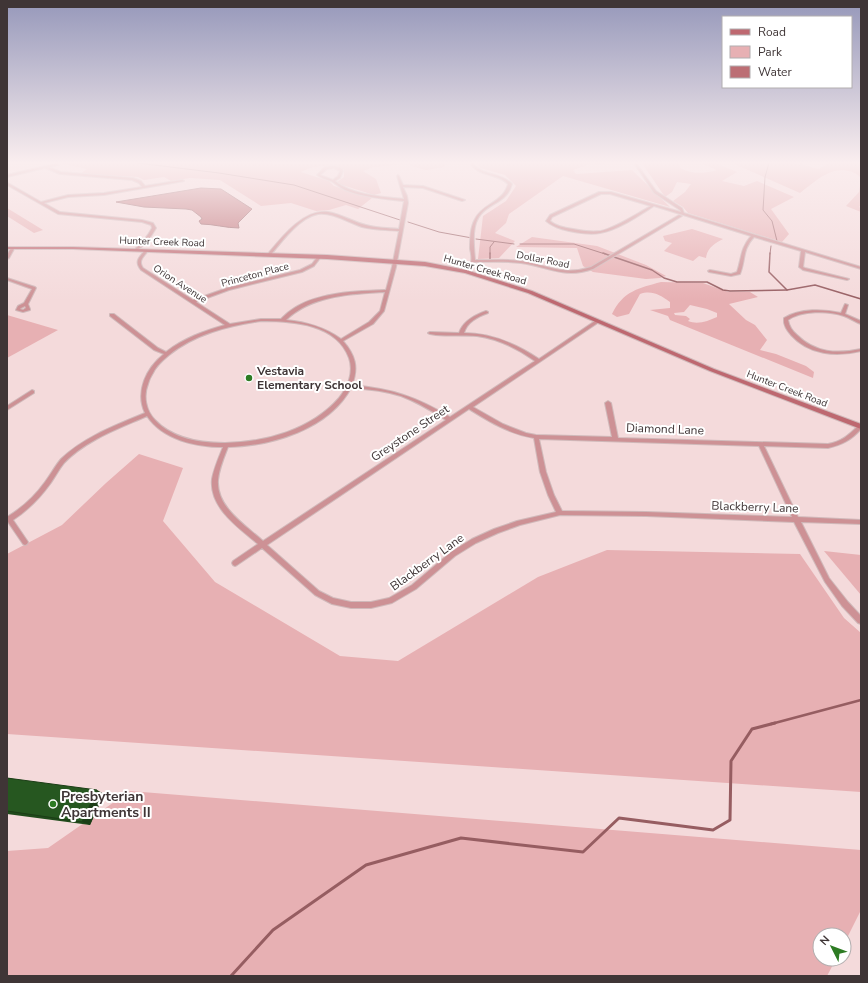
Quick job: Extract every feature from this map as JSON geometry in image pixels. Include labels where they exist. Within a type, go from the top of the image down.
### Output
[{"type":"main road","name":"Hunter Creek Road","points":[[10,248],[134,250],[319,257],[425,264],[466,272],[530,292],[712,370],[860,427]]},
{"type":"street","points":[[49,209],[63,214],[149,223],[154,228],[147,239],[134,250]]},
{"type":"street","points":[[340,341],[363,328],[377,317],[384,305],[395,261],[405,209]]},
{"type":"street","points":[[466,272],[474,261],[473,242],[476,218],[485,209]]},
{"type":"street","points":[[567,209],[551,216],[548,221],[553,225],[565,229],[601,232],[646,209]]},
{"type":"street","points":[[664,209],[861,268]]},
{"type":"street","points":[[681,209],[681,215]]},
{"type":"street","points":[[269,255],[293,227],[312,215],[321,212],[364,226],[401,230]]},
{"type":"street","name":"Dollar Road","points":[[474,261],[515,262],[565,273],[581,273],[681,215]]},
{"type":"street","points":[[710,271],[731,275],[739,273],[741,256],[745,246],[753,236]]},
{"type":"street","points":[[7,258],[10,248]]},
{"type":"street","name":"Orion Avenue","points":[[146,251],[139,260],[142,269],[228,325]]},
{"type":"street","points":[[802,251],[801,267],[804,269],[847,279]]},
{"type":"street","name":"Princeton Place","points":[[192,302],[228,290],[301,271],[315,263],[319,257]]},
{"type":"street","points":[[7,279],[34,288],[26,304]]},
{"type":"street","points":[[283,320],[295,309],[309,303],[352,293],[388,291]]},
{"type":"street","points":[[844,315],[846,305]]},
{"type":"street","points":[[460,334],[468,321],[486,312]]},
{"type":"street","points":[[861,323],[844,315],[818,312],[801,313],[788,317],[785,322],[790,331],[800,342],[818,350],[838,354],[861,350]]},
{"type":"street","points":[[112,315],[156,349],[166,354]]},
{"type":"street","points":[[283,320],[321,329],[340,341],[349,352],[353,364],[353,371],[349,386],[342,398],[330,410],[301,428],[284,435],[261,441],[226,445],[195,442],[177,437],[162,429],[148,414],[143,399],[145,384],[153,368],[166,354],[190,339],[228,325],[256,321],[283,320]]},
{"type":"street","name":"Greystone Street","points":[[235,563],[261,544],[597,322]]},
{"type":"street","points":[[430,333],[480,335],[497,339],[539,360]]},
{"type":"street","points":[[349,386],[378,388],[404,394],[431,407],[450,420]]},
{"type":"street","points":[[7,408],[32,392]]},
{"type":"street","points":[[608,403],[615,438]]},
{"type":"street","name":"Diamond Lane","points":[[469,407],[513,432],[536,437],[834,445],[845,441],[860,427]]},
{"type":"street","points":[[25,542],[8,520],[23,510],[39,495],[59,466],[69,455],[97,438],[148,414]]},
{"type":"street","points":[[536,437],[543,472],[551,495],[560,513]]},
{"type":"street","points":[[761,444],[807,542],[827,580],[845,604],[861,621]]},
{"type":"street","name":"Blackberry Lane","points":[[226,445],[214,482],[215,493],[220,504],[228,514],[286,567],[324,598],[351,606],[371,605],[390,601],[407,592],[454,554],[474,541],[519,523],[560,513],[639,513],[861,522]]},
{"type":"green space","points":[[7,209],[8,209],[43,230],[34,233],[7,216]]},
{"type":"green space","points":[[309,209],[333,209],[329,210],[316,211]]},
{"type":"green space","points":[[494,209],[516,209],[509,214],[506,223],[495,233],[515,241],[499,258],[478,259],[483,216]]},
{"type":"green space","points":[[685,209],[771,209],[789,234],[782,242],[688,213]]},
{"type":"green space","points":[[853,209],[861,209],[861,212]]},
{"type":"green space","points":[[692,229],[723,239],[714,244],[708,251],[706,258],[699,256],[693,261],[664,251],[672,243],[665,241],[663,236]]},
{"type":"green space","points":[[532,237],[597,246],[646,265],[666,276],[646,279],[593,272],[583,266],[577,248],[516,247]]},
{"type":"green space","points":[[661,282],[703,283],[728,292],[750,292],[758,297],[729,304],[746,320],[755,325],[767,340],[760,350],[776,354],[806,366],[814,372],[813,378],[670,320],[668,316],[650,310],[670,308],[670,302],[656,294],[640,294],[629,314],[617,317],[612,314],[616,306],[627,295],[639,289]],"holes":[[[690,305],[717,313],[717,317],[699,323],[688,321],[690,319],[686,316],[675,315],[674,313],[684,312]]]},
{"type":"green space","points":[[7,315],[58,330],[7,358]]},
{"type":"green space","points":[[139,454],[183,468],[163,521],[215,582],[340,656],[398,661],[538,577],[607,550],[800,554],[844,618],[861,633],[861,792],[7,734],[7,554],[62,525]]},
{"type":"green space","points":[[824,551],[861,555],[861,595]]},
{"type":"green space","points":[[130,791],[861,850],[861,910],[852,928],[812,927],[812,967],[832,967],[827,976],[7,976],[7,851],[48,848]]},
{"type":"water","points":[[183,209],[252,209],[238,223],[239,228],[201,224],[199,221],[202,219],[201,217],[192,210]]},
{"type":"building","name":"Presbyterian Apartments II","points":[[7,778],[97,790],[82,822],[7,811]]},
{"type":"waterway","points":[[366,209],[400,220]]},
{"type":"waterway","points":[[763,209],[772,221],[777,241]]},
{"type":"waterway","points":[[408,222],[439,232],[472,238]]},
{"type":"waterway","points":[[476,239],[514,244]]},
{"type":"waterway","points":[[490,259],[490,247],[494,242]]},
{"type":"waterway","points":[[520,244],[574,244],[605,254]]},
{"type":"waterway","points":[[770,254],[771,246]]},
{"type":"waterway","points":[[603,253],[611,256]]},
{"type":"waterway","points":[[770,253],[769,272],[787,290]]},
{"type":"waterway","points":[[614,257],[652,270],[664,278],[677,282],[707,282],[723,290],[730,291],[787,290]]},
{"type":"waterway","points":[[787,290],[815,285],[861,299]]},
{"type":"waterway","points":[[771,724],[861,700]]},
{"type":"waterway","points":[[231,976],[273,930],[366,865],[461,838],[583,852],[619,818],[713,830],[730,820],[731,761],[752,729],[775,723]]},
{"type":"place","name":"Vestavia Elementary School","points":[[249,378]]},
{"type":"place","name":"Presbyterian Apartments II","points":[[53,804]]}]
